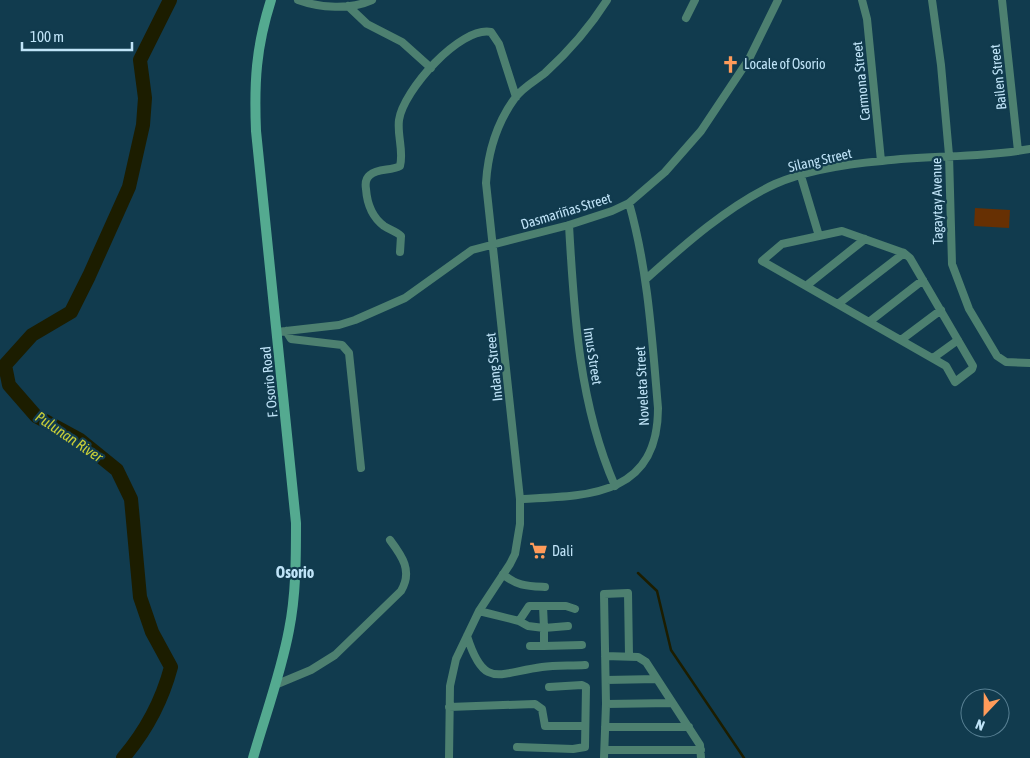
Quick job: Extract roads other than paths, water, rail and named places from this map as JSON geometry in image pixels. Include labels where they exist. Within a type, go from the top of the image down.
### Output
[{"type":"street","name":"F. Osorio Road","points":[[253,758],[289,630],[296,579],[296,523],[281,331],[257,149],[255,91],[260,36],[270,0]]},
{"type":"street","points":[[298,0],[312,5],[348,6],[372,0]]},
{"type":"street","name":"Indang Street","points":[[449,758],[450,686],[456,659],[479,610],[510,564],[518,541],[520,499],[486,183],[488,160],[493,138],[516,97],[590,26],[607,0]]},
{"type":"street","points":[[686,18],[695,0]]},
{"type":"street","name":"Dasmariñas Street","points":[[281,331],[339,325],[355,320],[405,298],[469,251],[568,225],[612,211],[629,203],[665,172],[700,132],[749,59],[778,0]]},
{"type":"street","name":"Carmona Street","points":[[862,0],[867,19],[881,161]]},
{"type":"street","name":"Tagaytay Avenue","points":[[932,0],[941,65],[949,155],[949,234],[952,264],[979,329],[997,356],[1006,362],[1030,363]]},
{"type":"street","name":"Bailen Street","points":[[1002,0],[1018,151]]},
{"type":"street","points":[[348,6],[367,24],[402,42],[431,68]]},
{"type":"street","points":[[400,252],[401,236],[384,226],[373,214],[366,202],[365,182],[375,172],[392,170],[400,166],[402,160],[399,120],[407,97],[431,68],[454,46],[476,31],[490,32],[498,44],[516,97]]},
{"type":"street","name":"Silang Street","points":[[646,279],[751,196],[777,184],[801,176],[881,161],[1030,149]]},
{"type":"street","points":[[801,176],[818,236]]},
{"type":"street","name":"Noveleta Street","points":[[520,499],[584,496],[615,486],[634,472],[648,456],[658,426],[646,279],[640,239],[629,203]]},
{"type":"street","name":"Imus Street","points":[[568,225],[574,319],[591,417],[596,440],[615,486]]},
{"type":"street","points":[[842,231],[904,253],[910,258],[973,366],[972,369],[955,382],[946,366],[762,261],[782,244],[818,236],[842,231]]},
{"type":"street","points":[[806,286],[865,239]]},
{"type":"street","points":[[838,304],[904,253]]},
{"type":"street","points":[[869,322],[923,280]]},
{"type":"street","points":[[901,340],[941,310]]},
{"type":"street","points":[[281,331],[291,339],[342,346],[349,353],[361,468]]},
{"type":"street","points":[[933,358],[958,340]]},
{"type":"street","points":[[275,685],[311,670],[335,655],[402,591],[406,583],[407,570],[403,558],[390,540]]},
{"type":"street","points":[[503,574],[510,581],[521,586],[545,587]]},
{"type":"street","points":[[605,656],[629,655],[642,658],[688,727],[701,754],[604,754],[606,704],[606,680],[605,656],[604,594],[628,593],[629,655]]},
{"type":"street","points":[[519,621],[529,606],[575,609]]},
{"type":"street","points":[[543,606],[544,646]]},
{"type":"street","points":[[479,610],[519,621],[528,626],[544,628],[568,626]]},
{"type":"street","points":[[467,636],[475,661],[493,674],[501,675],[543,666],[585,665]]},
{"type":"street","points":[[530,646],[582,645]]},
{"type":"street","points":[[606,680],[657,679]]},
{"type":"street","points":[[517,747],[582,749],[585,747],[584,685],[549,687]]},
{"type":"street","points":[[449,707],[535,704],[542,709],[545,726],[585,726]]},
{"type":"street","points":[[606,704],[672,704]]},
{"type":"street","points":[[605,727],[688,727]]},
{"type":"waterway","name":"Pulunan River","points":[[123,758],[139,737],[152,715],[163,692],[171,667],[152,632],[140,597],[131,499],[117,470],[80,440],[36,416],[9,385],[5,365],[32,335],[71,312],[89,276],[129,187],[143,125],[145,98],[140,60],[170,0]]},
{"type":"waterway","points":[[638,573],[657,591],[671,650],[744,758]]},
{"type":"place","name":"Locale of Osorio","points":[[730,64]]},
{"type":"place","name":"Dali","points":[[538,551]]},
{"type":"district","name":"Osorio","points":[[295,572]]}]
